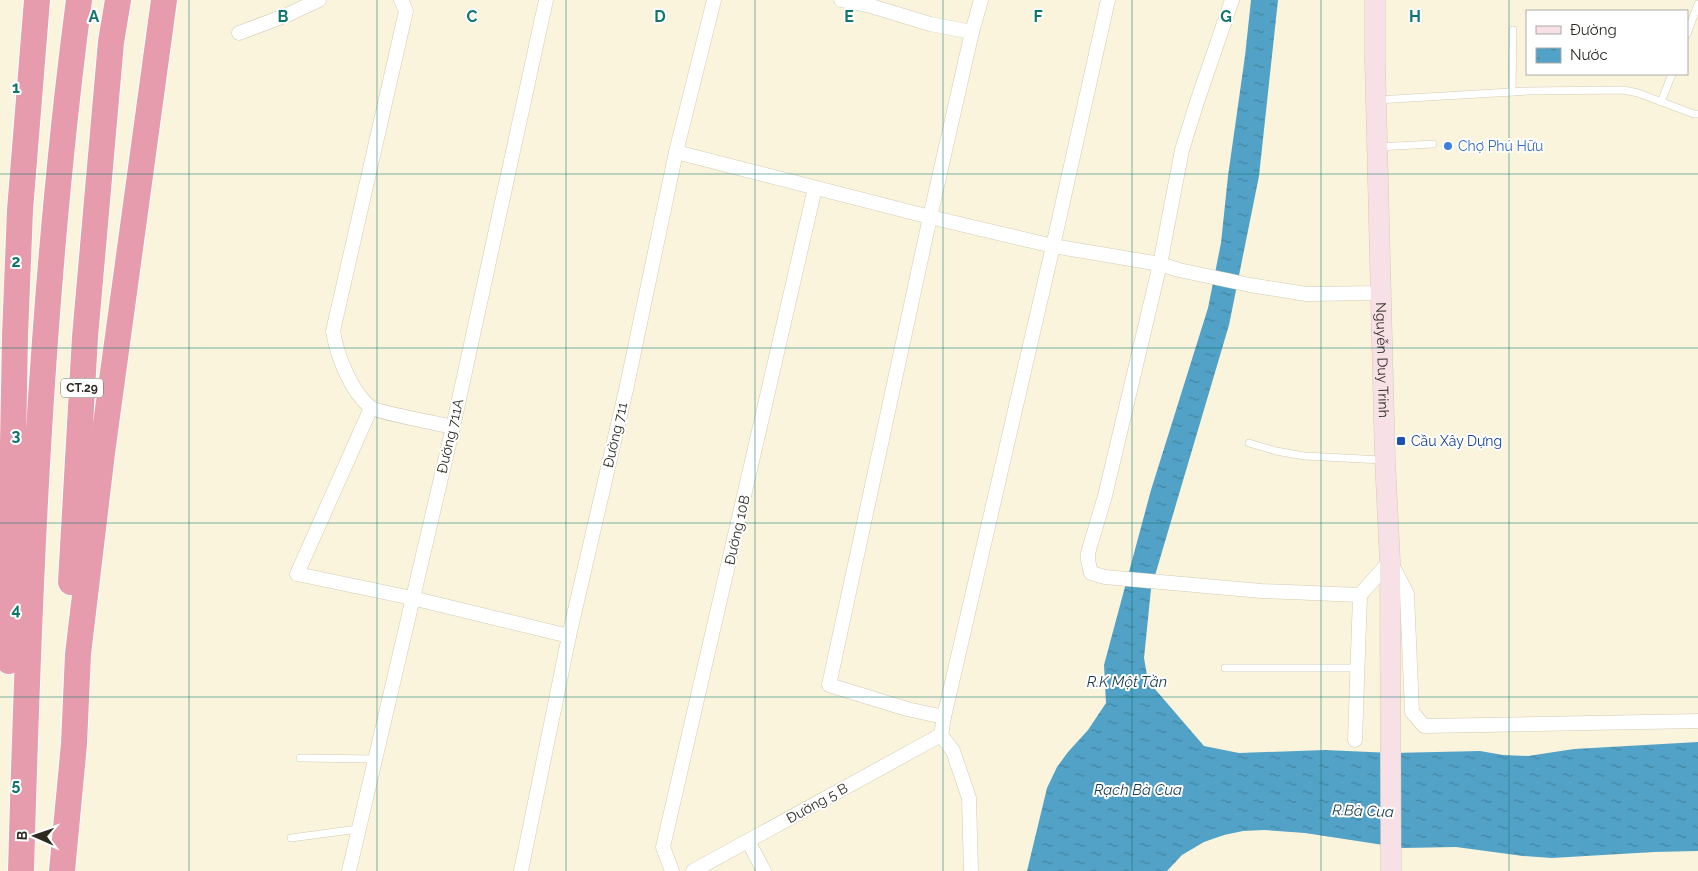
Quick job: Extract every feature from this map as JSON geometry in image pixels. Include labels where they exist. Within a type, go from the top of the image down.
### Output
[{"type":"highway","points":[[15,864],[17,693],[15,346],[20,210],[37,0]]},
{"type":"highway","name":"CT.29","points":[[17,693],[34,498],[44,342],[58,186],[79,0]]},
{"type":"highway","name":"CT.29","points":[[61,871],[69,739],[74,502],[85,337],[112,42],[118,0]]},
{"type":"highway","points":[[69,739],[102,454],[164,0]]},
{"type":"main road","name":"Nguyễn Duy Trinh","points":[[1375,0],[1385,460],[1390,561],[1391,869]]},
{"type":"street","points":[[239,33],[287,15],[319,0]]},
{"type":"street","name":"Đường 711A","points":[[349,871],[453,427],[546,0]]},
{"type":"street","name":"Đường 711","points":[[521,871],[569,636],[626,390],[676,152],[714,0]]},
{"type":"street","points":[[841,0],[871,6],[930,24],[972,32]]},
{"type":"street","points":[[944,717],[906,709],[829,685],[930,217],[981,0]]},
{"type":"street","points":[[1232,0],[1182,150],[1160,264],[1105,496],[1088,553],[1088,560],[1091,573],[1106,577],[1261,591],[1360,595]]},
{"type":"street","points":[[971,871],[969,798],[952,750],[942,735],[944,717],[1053,246],[1105,1]]},
{"type":"street","points":[[407,4],[333,331],[336,351],[348,376],[371,408],[453,427]]},
{"type":"street","points":[[676,152],[930,217],[1053,246],[1160,264],[1250,285],[1306,294],[1381,293]]},
{"type":"street","name":"Đường 10B","points":[[672,871],[663,847],[815,188]]},
{"type":"street","points":[[371,408],[298,574],[412,598],[569,636]]},
{"type":"street","points":[[1355,740],[1360,595],[1390,561],[1408,594],[1412,712],[1424,726],[1698,721]]},
{"type":"street","name":"Đường 5 B","points":[[693,871],[942,735]]},
{"type":"street","points":[[748,841],[764,871]]},
{"type":"lane","points":[[1688,31],[1698,4]]},
{"type":"lane","points":[[1512,92],[1513,30]]},
{"type":"lane","points":[[1661,102],[1672,75]]},
{"type":"lane","points":[[1376,100],[1512,92],[1624,90],[1698,114]]},
{"type":"lane","points":[[1378,147],[1433,144]]},
{"type":"lane","points":[[1249,443],[1276,451],[1304,456],[1385,460]]},
{"type":"lane","points":[[1225,668],[1357,668]]},
{"type":"lane","points":[[300,758],[375,759]]},
{"type":"lane","points":[[291,838],[358,829]]},
{"type":"water","name":"Rạch Bà Cua","points":[[1251,0],[1278,0],[1259,176],[1229,325],[1151,589],[1144,658],[1148,681],[1204,746],[1239,753],[1325,750],[1392,753],[1480,751],[1503,755],[1528,756],[1574,749],[1698,742],[1698,851],[1552,858],[1456,847],[1403,848],[1305,833],[1264,830],[1243,831],[1204,842],[1182,855],[1167,871],[1027,871],[1047,788],[1057,767],[1088,730],[1106,703],[1104,665],[1151,490],[1208,308],[1221,243]]},
{"type":"place","name":"Chợ Phú Hữu","points":[[1448,146]]},
{"type":"place","name":"Cầu Xây Dựng","points":[[1401,441]]},
{"type":"water label","name":"R.K Một Tần","points":[[1127,682]]},
{"type":"water label","name":"R.Bà Cua","points":[[1363,811]]}]
